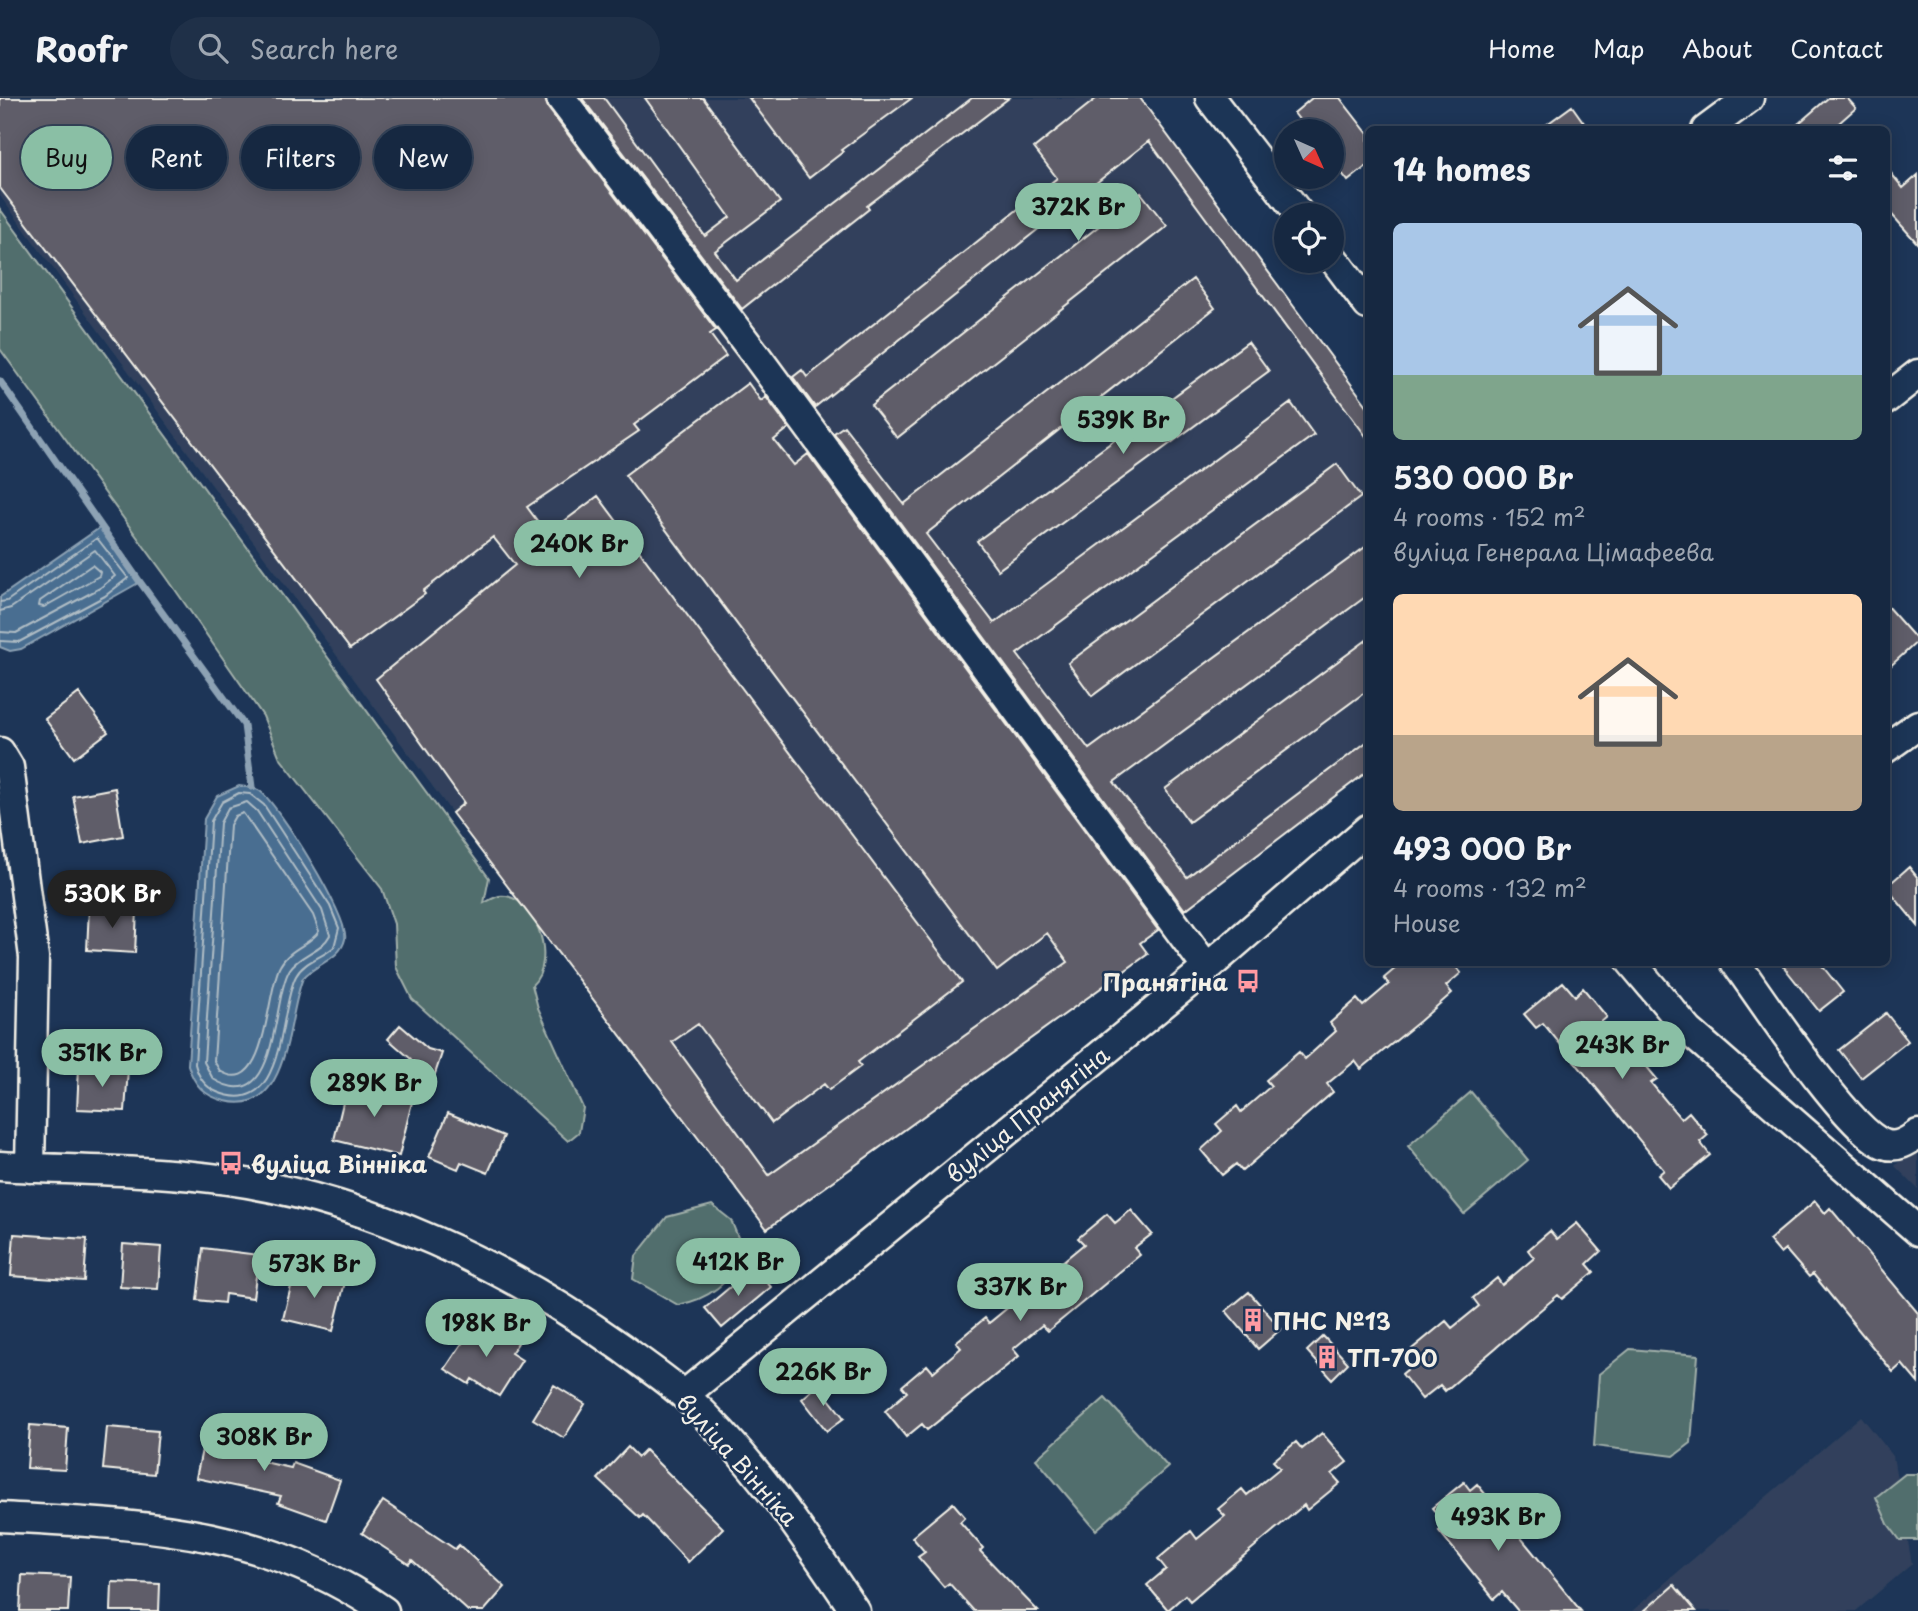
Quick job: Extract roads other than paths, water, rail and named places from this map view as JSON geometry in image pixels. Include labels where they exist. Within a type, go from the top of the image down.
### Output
[{"type":"street","points":[[561,98],[763,365],[1207,968]]},
{"type":"street","points":[[1210,98],[1291,203]]},
{"type":"street","points":[[1711,126],[1749,98]]},
{"type":"street","points":[[1344,273],[1365,300]]},
{"type":"street","points":[[1890,396],[1918,374]]},
{"type":"street","points":[[1890,745],[1918,725]]},
{"type":"street","points":[[0,752],[9,767],[34,957],[30,1168]]},
{"type":"street","name":"вуліца Пранягіна","points":[[684,1395],[1207,968],[1365,832]]},
{"type":"street","points":[[1634,966],[1689,1031],[1918,1231]]},
{"type":"street","points":[[1738,966],[1802,1055],[1862,1129],[1890,1146],[1902,1144],[1918,1134]]},
{"type":"street","name":"вуліца Вінніка","points":[[0,1166],[142,1171],[228,1180],[294,1194],[442,1244],[509,1275],[583,1321],[684,1395],[788,1511],[855,1611]]},
{"type":"street","points":[[0,1517],[123,1524],[221,1538],[302,1563],[384,1611]]},
{"type":"water","points":[[101,527],[140,582],[21,649],[10,651],[0,647],[0,597]]},
{"type":"water","points":[[239,786],[260,791],[282,817],[325,886],[344,927],[345,939],[338,952],[303,978],[283,1060],[263,1094],[247,1102],[225,1101],[206,1093],[193,1078],[188,1065],[204,819],[217,796]]},
{"type":"waterway","points":[[0,381],[244,725],[252,787]]},
{"type":"place","name":"Пранягіна","points":[[1248,981]]},
{"type":"place","name":"вуліца Вінніка","points":[[231,1163]]},
{"type":"place","name":"ПНС №13","points":[[1253,1320]]},
{"type":"place","name":"ТП-700","points":[[1327,1357]]}]
